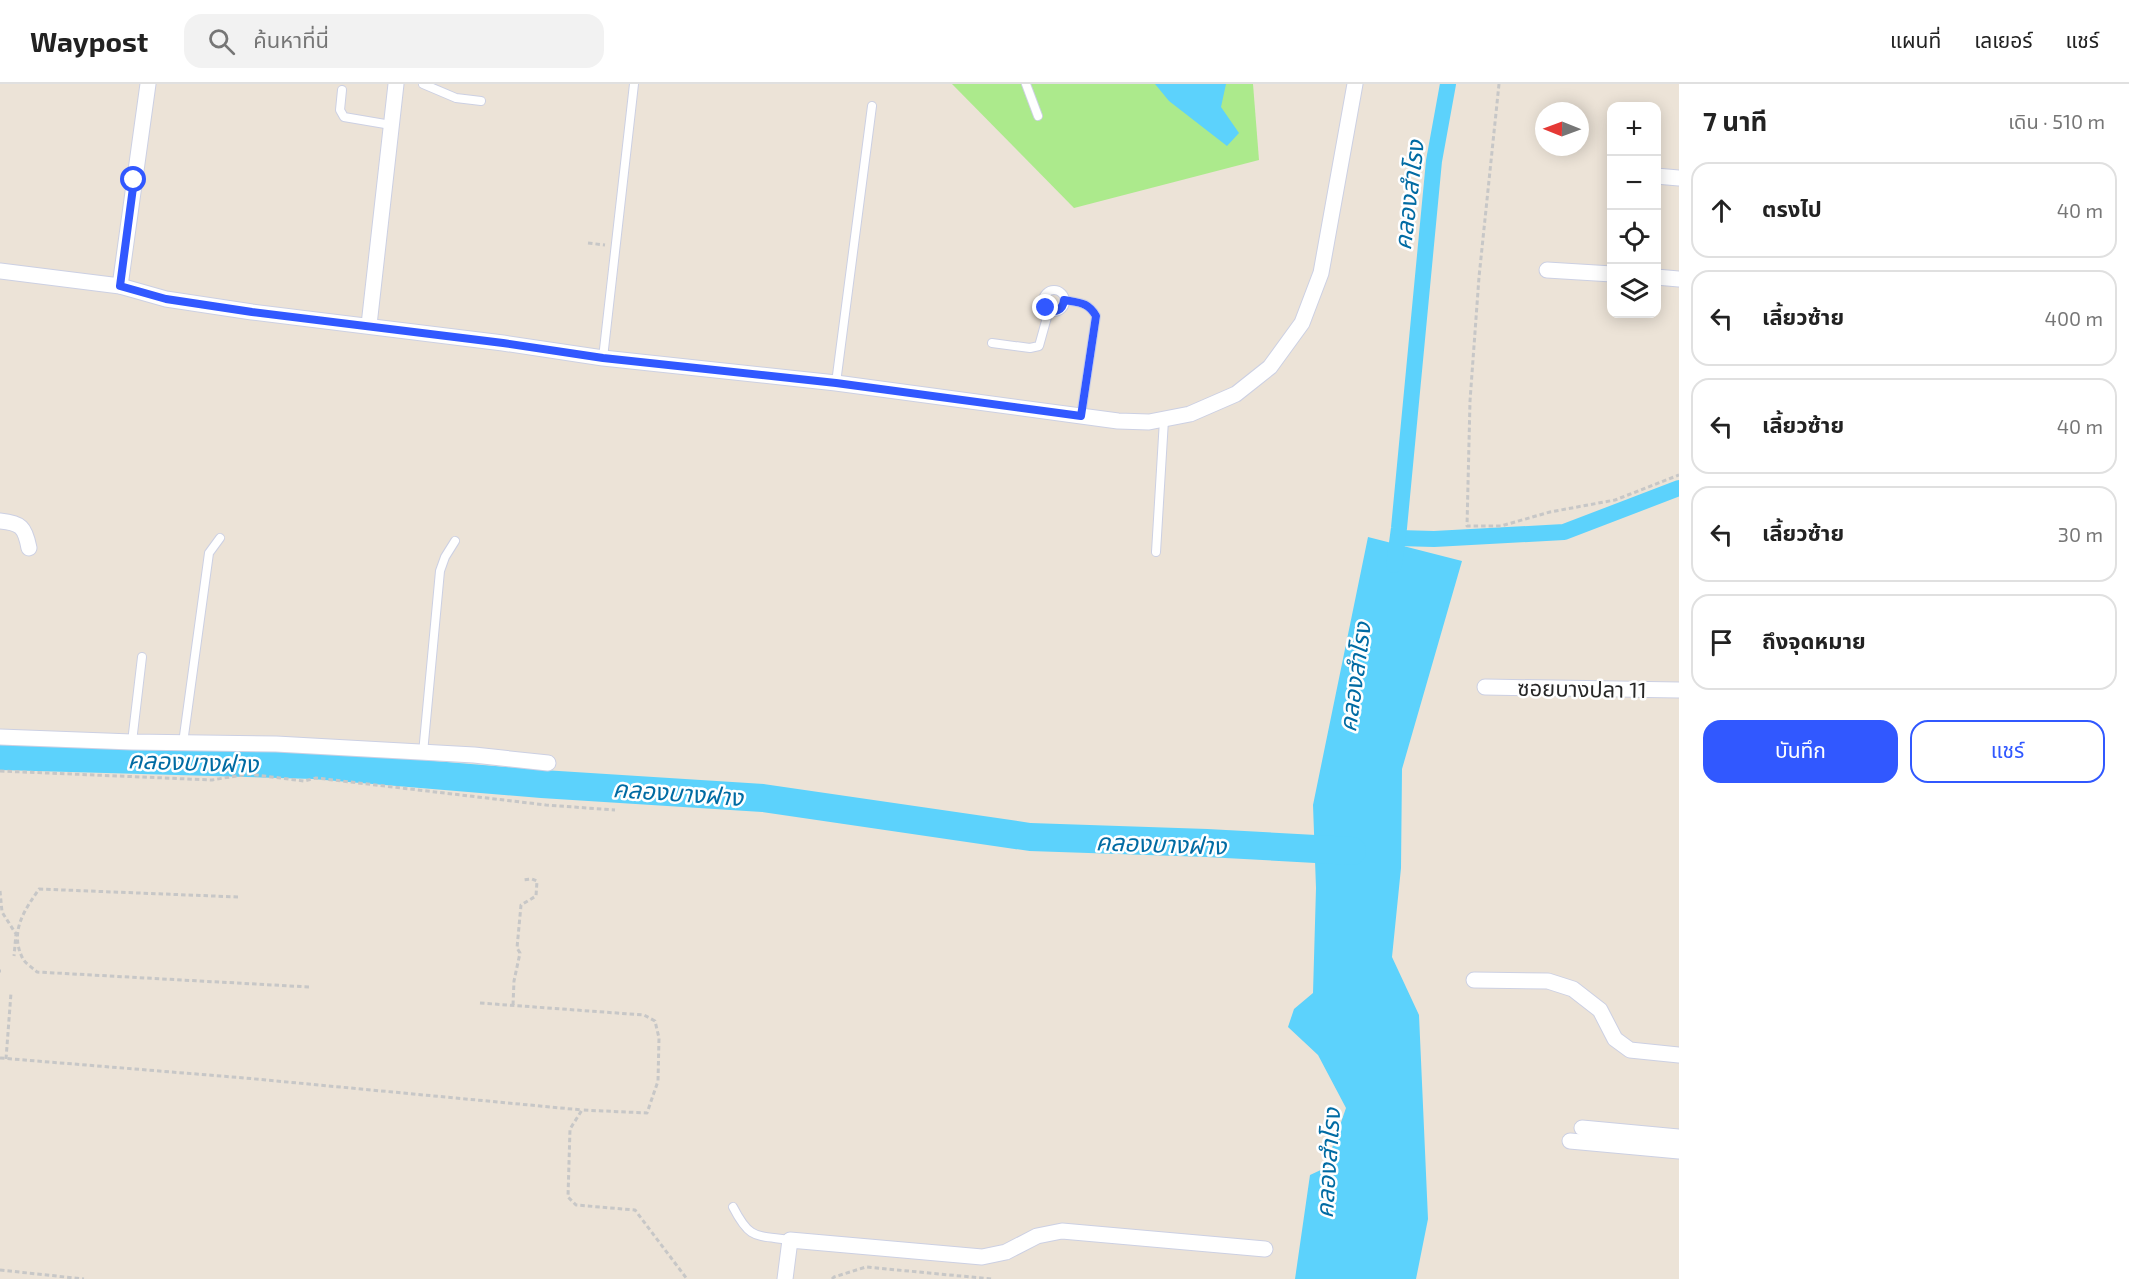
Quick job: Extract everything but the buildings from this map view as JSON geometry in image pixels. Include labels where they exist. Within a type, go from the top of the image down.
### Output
[{"type":"street","points":[[120,286],[148,84]]},
{"type":"street","points":[[369,325],[396,84]]},
{"type":"street","points":[[0,271],[120,286],[166,299],[252,312],[369,325],[603,358],[836,383],[1118,421],[1164,420],[1190,414],[1236,394],[1270,366],[1302,323],[1321,273],[1354,84]]},
{"type":"street","points":[[1661,176],[1679,178]]},
{"type":"street","points":[[1547,270],[1607,274]]},
{"type":"street","points":[[1661,277],[1679,279]]},
{"type":"street","points":[[0,521],[22,527],[26,532],[29,548]]},
{"type":"street","name":"ซอยบางปลา 11","points":[[1485,687],[1679,690]]},
{"type":"street","points":[[0,737],[276,744],[548,763]]},
{"type":"street","points":[[1474,980],[1548,981],[1573,989],[1600,1010],[1615,1039],[1630,1050],[1679,1055]]},
{"type":"street","points":[[1582,1128],[1679,1137]]},
{"type":"street","points":[[1570,1141],[1679,1151]]},
{"type":"street","points":[[785,1279],[790,1240],[982,1257],[1006,1252],[1037,1236],[1062,1231],[1265,1249]]},
{"type":"lane","points":[[423,84],[456,98],[481,101]]},
{"type":"lane","points":[[603,358],[634,84]]},
{"type":"lane","points":[[1026,84],[1038,116]]},
{"type":"lane","points":[[342,90],[340,110],[344,117],[391,125]]},
{"type":"lane","points":[[836,383],[872,106]]},
{"type":"lane","points":[[1056,290],[1060,292],[1064,300],[1061,308],[1054,311],[1049,310],[1043,303],[1046,293],[1056,290]]},
{"type":"lane","points":[[1064,300],[1083,303],[1091,307],[1096,316],[1081,416]]},
{"type":"lane","points":[[992,344],[1030,348],[1039,346],[1049,310]]},
{"type":"lane","points":[[1156,552],[1164,420]]},
{"type":"lane","points":[[183,743],[209,554],[220,538]]},
{"type":"lane","points":[[423,753],[440,571],[455,541]]},
{"type":"lane","points":[[132,742],[142,657]]},
{"type":"lane","points":[[733,1207],[748,1231],[758,1236],[790,1240]]},
{"type":"path","points":[[1499,84],[1479,277],[1470,401],[1467,526],[1501,526],[1550,512],[1615,500],[1679,474]]},
{"type":"path","points":[[588,243],[616,246]]},
{"type":"path","points":[[0,771],[212,780],[248,774],[304,781],[316,778],[615,810]]},
{"type":"path","points":[[513,1005],[514,981],[520,953],[517,948],[521,905],[536,896],[537,881],[523,880]]},
{"type":"path","points":[[14,956],[16,934],[23,912],[39,889],[238,897]]},
{"type":"path","points":[[0,891],[2,912],[16,934],[24,960],[37,972],[309,987]]},
{"type":"path","points":[[6,1059],[11,993]]},
{"type":"path","points":[[0,1058],[245,1078],[582,1110],[647,1113],[658,1081],[659,1038],[655,1021],[644,1015],[480,1003]]},
{"type":"path","points":[[582,1110],[570,1129],[568,1197],[576,1205],[635,1210],[687,1279]]},
{"type":"path","points":[[832,1279],[834,1276],[866,1268],[992,1279]]},
{"type":"path","points":[[0,1270],[84,1279]]},
{"type":"green space","points":[[952,84],[1253,84],[1259,160],[1074,208]]},
{"type":"water","points":[[1155,84],[1226,84],[1221,107],[1239,133],[1227,146],[1169,101]]},
{"type":"water","points":[[1368,537],[1462,561],[1402,769],[1401,868],[1392,957],[1419,1015],[1428,1219],[1416,1279],[1295,1279],[1310,1175],[1325,1168],[1346,1108],[1318,1055],[1288,1027],[1294,1009],[1313,993],[1316,888],[1313,805]]},
{"type":"waterway","name":"คลองสำโรง","points":[[1394,565],[1434,161],[1448,84]]},
{"type":"waterway","points":[[1398,538],[1434,539],[1564,532],[1679,488]]},
{"type":"waterway","name":"คลองบางฝาง","points":[[0,756],[314,765],[542,784],[763,798],[1030,837],[1352,851]]},
{"type":"route","points":[[134,180],[120,286],[166,299],[252,312],[369,325],[603,358],[836,383],[1081,416],[1096,316],[1091,307],[1083,303],[1064,300],[1064,305],[1058,310],[1050,311],[1046,308]]}]
